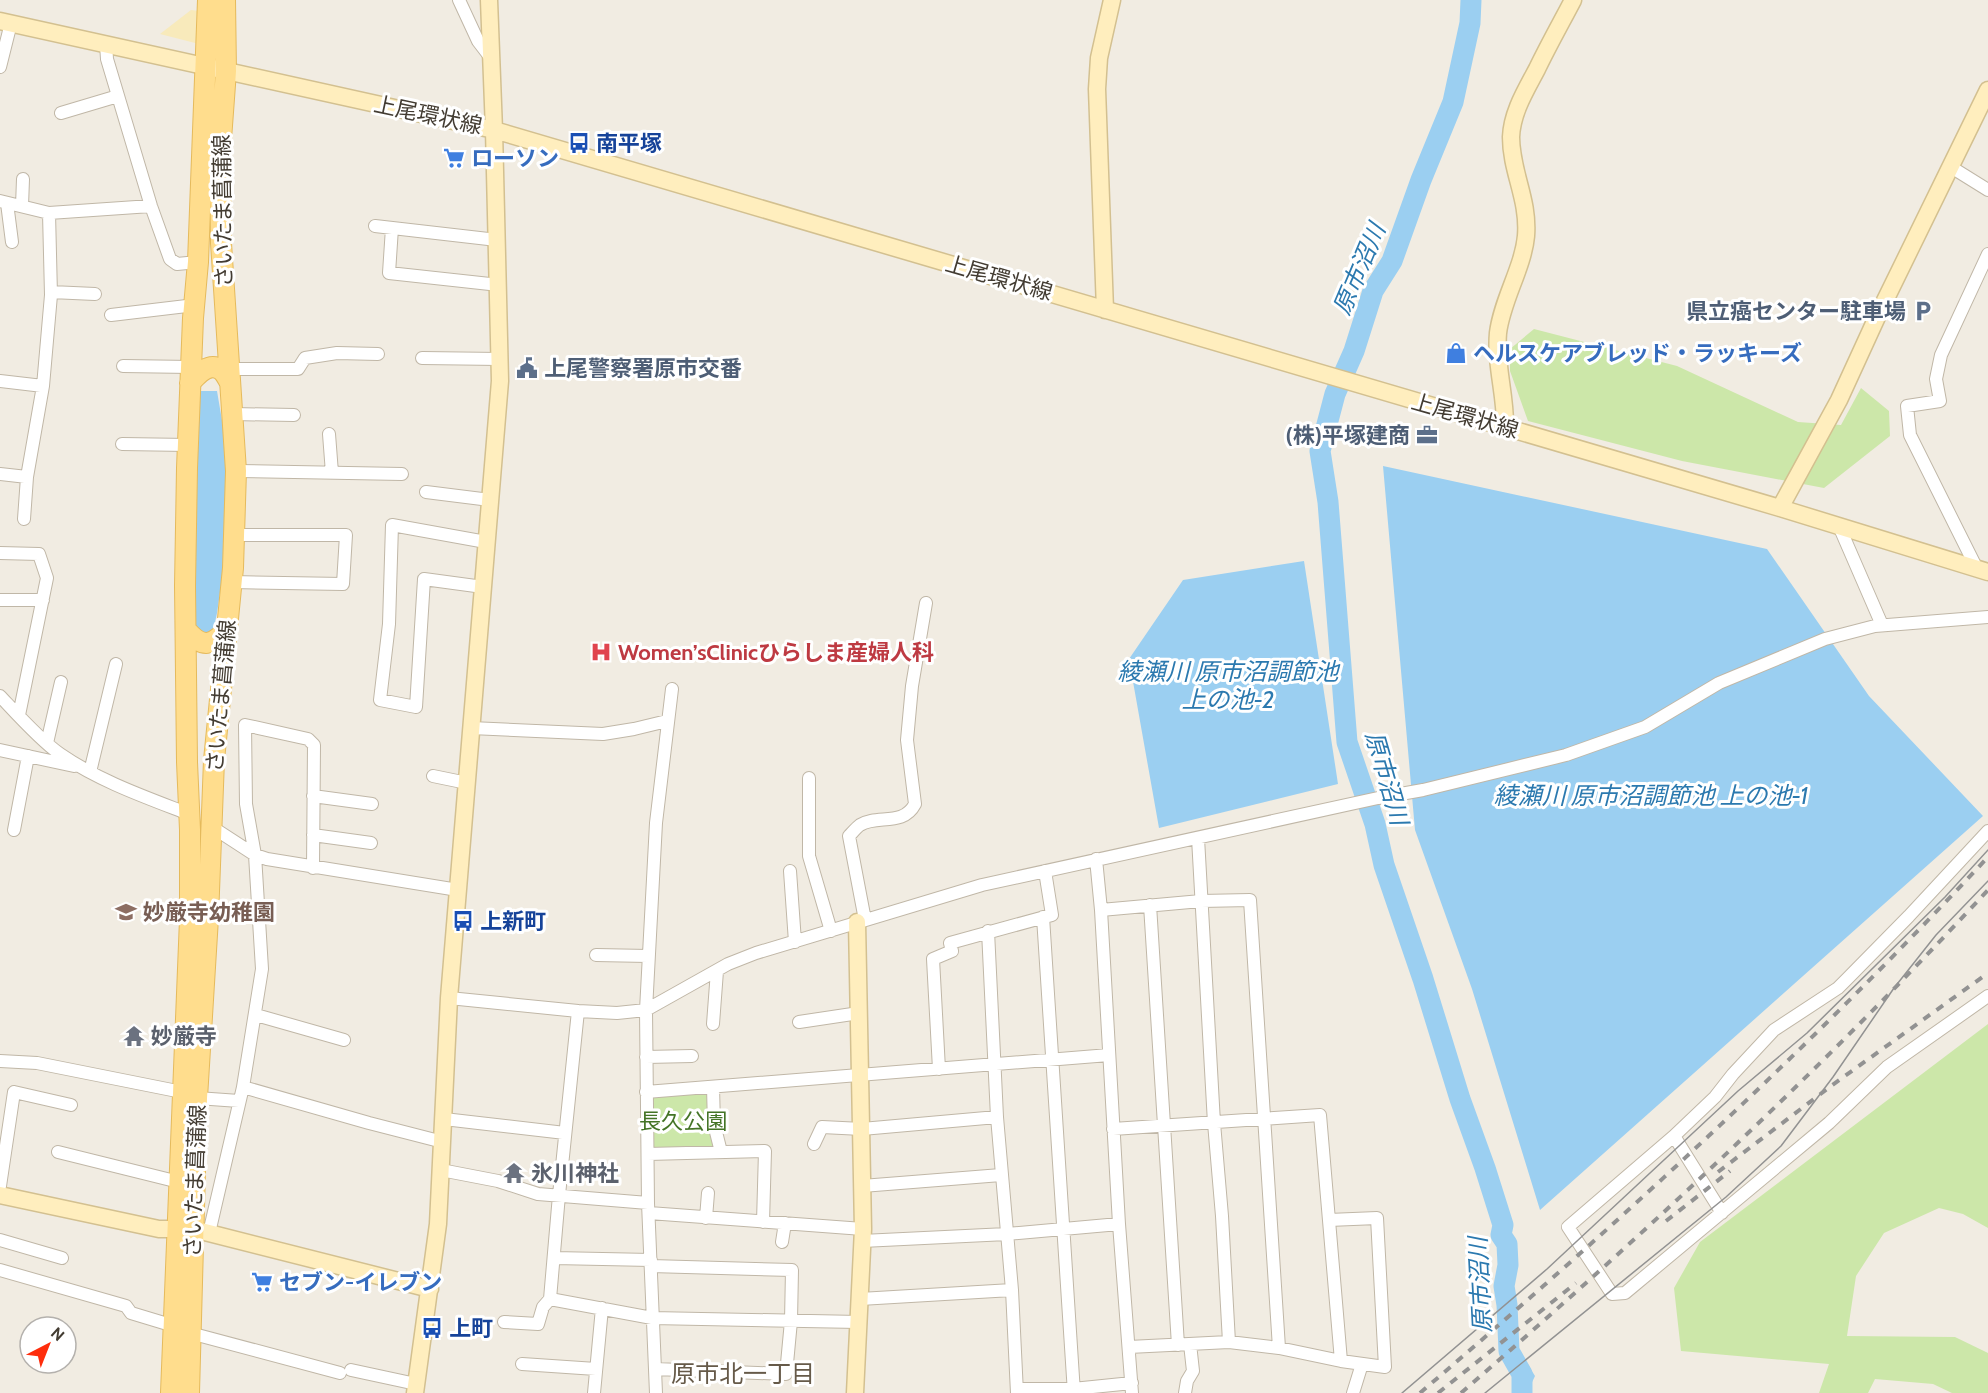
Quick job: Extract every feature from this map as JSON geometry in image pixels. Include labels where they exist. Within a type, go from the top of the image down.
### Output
[{"type":"main road","name":"さいたま菖蒲線","points":[[171,1393],[182,1329],[194,1231],[190,1095],[185,586],[190,375],[198,262],[208,0]]},
{"type":"main road","name":"さいたま菖蒲線","points":[[194,1231],[179,1182],[190,1095],[212,827],[214,760],[232,582],[236,471],[220,199],[220,153],[226,71],[225,0]]},
{"type":"main road","points":[[190,375],[215,368],[230,376]]},
{"type":"main road","points":[[187,632],[195,640],[204,643],[215,642],[227,630]]},
{"type":"main road","name":"さいたま菖蒲線","points":[[182,1329],[189,1393]]},
{"type":"street","points":[[459,0],[478,41],[491,58]]},
{"type":"street","points":[[0,1270],[126,1306],[131,1313],[182,1329],[416,1388],[438,1224],[449,998],[500,381],[489,0]]},
{"type":"street","points":[[1105,310],[1097,89],[1099,58],[1112,0]]},
{"type":"street","points":[[1505,428],[1505,409],[1498,374],[1498,330],[1526,241],[1527,223],[1525,204],[1513,159],[1511,137],[1513,120],[1520,101],[1573,0]]},
{"type":"street","name":"上尾環状線","points":[[5,22],[494,130],[1780,508],[1982,570]]},
{"type":"street","points":[[0,67],[5,22]]},
{"type":"street","points":[[106,44],[107,59],[118,96],[151,206],[170,258],[177,264],[198,262]]},
{"type":"street","points":[[1780,508],[1839,400],[1988,90]]},
{"type":"street","points":[[61,113],[118,96]]},
{"type":"street","points":[[1950,167],[1988,190]]},
{"type":"street","points":[[22,206],[23,179]]},
{"type":"street","points":[[12,242],[3,202],[49,213],[151,206]]},
{"type":"street","points":[[24,519],[27,477],[43,386],[51,292],[49,213]]},
{"type":"street","points":[[375,226],[497,240]]},
{"type":"street","points":[[392,228],[389,273],[499,285]]},
{"type":"street","points":[[1982,570],[1910,435],[1907,406],[1940,401],[1936,379],[1941,355],[1988,254]]},
{"type":"street","points":[[51,292],[95,294]]},
{"type":"street","points":[[111,315],[195,305]]},
{"type":"street","points":[[230,376],[298,369],[305,358],[337,354],[378,354]]},
{"type":"street","points":[[422,358],[500,359]]},
{"type":"street","points":[[123,366],[190,375]]},
{"type":"street","points":[[0,381],[43,386]]},
{"type":"street","points":[[233,414],[294,415]]},
{"type":"street","points":[[329,434],[332,473]]},
{"type":"street","points":[[122,444],[188,445]]},
{"type":"street","points":[[236,471],[402,474]]},
{"type":"street","points":[[0,474],[27,477]]},
{"type":"street","points":[[426,492],[490,500]]},
{"type":"street","points":[[483,587],[424,579],[416,707],[380,700],[389,624],[392,525],[486,542]]},
{"type":"street","points":[[1839,526],[1882,625]]},
{"type":"street","points":[[232,582],[343,584],[346,535],[234,536]]},
{"type":"street","points":[[0,553],[39,554],[48,578],[19,715]]},
{"type":"street","points":[[0,600],[43,600]]},
{"type":"street","points":[[855,1393],[862,1235],[859,1013],[861,921],[849,836],[861,824],[906,816],[915,804],[907,740],[912,686],[926,603]]},
{"type":"street","points":[[449,998],[578,1011],[617,1013],[646,1010],[717,971],[756,953],[982,885],[1423,790],[1566,755],[1645,727],[1719,682],[1825,639],[1882,625],[1988,617]]},
{"type":"street","points":[[87,770],[116,664]]},
{"type":"street","points":[[47,743],[61,682]]},
{"type":"street","points":[[656,1393],[649,1208],[646,1010],[656,823],[672,689]]},
{"type":"street","points":[[0,696],[57,752],[126,790],[189,814]]},
{"type":"street","points":[[471,728],[603,734],[667,721]]},
{"type":"street","points":[[194,1231],[243,1087],[262,969],[255,855],[246,804],[245,725],[308,739],[314,745],[313,868]]},
{"type":"street","points":[[0,750],[87,770]]},
{"type":"street","points":[[14,830],[28,756]]},
{"type":"street","points":[[433,776],[467,783]]},
{"type":"street","points":[[809,778],[809,856],[831,931]]},
{"type":"street","points":[[313,796],[372,804]]},
{"type":"street","points":[[212,827],[255,855],[267,859],[458,890]]},
{"type":"street","points":[[1988,831],[1848,978],[1774,1030],[1744,1061],[1715,1097],[1674,1136],[1568,1227],[1612,1294],[1625,1293],[1829,1123],[1887,1067],[1988,996]]},
{"type":"street","points":[[314,835],[371,843]]},
{"type":"street","points":[[1198,838],[1229,1342]]},
{"type":"street","points":[[987,931],[997,1117],[1017,1391],[1132,1388],[1119,1224],[1101,910],[1096,860]]},
{"type":"street","points":[[790,871],[795,942]]},
{"type":"street","points":[[939,1069],[933,959],[952,951],[950,943],[1052,915],[1044,871]]},
{"type":"street","points":[[1101,910],[1201,901],[1250,900],[1279,1348]]},
{"type":"street","points":[[1150,905],[1165,1126],[1184,1344],[1193,1371],[1187,1381],[1185,1393]]},
{"type":"street","points":[[1043,916],[1074,1391]]},
{"type":"street","points":[[596,955],[648,956]]},
{"type":"street","points":[[713,1024],[717,971]]},
{"type":"street","points":[[504,1322],[538,1324],[543,1306],[550,1299],[578,1011]]},
{"type":"street","points":[[798,1022],[859,1013]]},
{"type":"street","points":[[256,1016],[344,1040]]},
{"type":"street","points":[[646,1092],[1109,1055]]},
{"type":"street","points":[[646,1057],[692,1056]]},
{"type":"street","points":[[0,1061],[37,1063],[190,1095],[239,1101]]},
{"type":"street","points":[[243,1087],[443,1142]]},
{"type":"street","points":[[713,1087],[714,1124],[721,1152]]},
{"type":"street","points":[[0,1186],[14,1092],[71,1105]]},
{"type":"street","points":[[1113,1129],[1320,1115],[1341,1361]]},
{"type":"street","points":[[814,1144],[822,1127],[862,1129],[997,1117]]},
{"type":"street","points":[[444,1119],[565,1133]]},
{"type":"street","points":[[1674,1136],[1722,1213]]},
{"type":"street","points":[[648,1154],[765,1151],[763,1222]]},
{"type":"street","points":[[58,1152],[179,1182]]},
{"type":"street","points":[[441,1170],[498,1180],[538,1194],[559,1195],[706,1218],[785,1223],[862,1235],[1006,1234],[1119,1224]]},
{"type":"street","points":[[862,1185],[1001,1175]]},
{"type":"street","points":[[706,1218],[708,1193]]},
{"type":"street","points":[[0,1195],[159,1229],[194,1231],[430,1289]]},
{"type":"street","points":[[1129,1347],[1229,1342],[1279,1348],[1341,1361],[1385,1367],[1377,1218],[1329,1220]]},
{"type":"street","points":[[782,1242],[785,1223]]},
{"type":"street","points":[[0,1240],[62,1258]]},
{"type":"street","points":[[554,1258],[792,1270],[791,1321],[786,1374],[655,1369]]},
{"type":"street","points":[[860,1299],[1011,1290]]},
{"type":"street","points":[[550,1299],[652,1318],[859,1322]]},
{"type":"street","points":[[594,1393],[602,1308]]},
{"type":"street","points":[[522,1364],[596,1369]]},
{"type":"street","points":[[1353,1393],[1362,1364]]},
{"type":"green space","points":[[1534,329],[1677,366],[1798,422],[1841,425],[1861,388],[1889,411],[1890,436],[1824,488],[1682,461],[1528,421],[1510,371],[1510,349]]},
{"type":"green space","points":[[1988,1024],[1988,1228],[1963,1214],[1939,1208],[1884,1233],[1856,1276],[1847,1336],[1955,1337],[1988,1353],[1988,1393],[1952,1393],[1933,1384],[1875,1379],[1868,1393],[1819,1393],[1829,1364],[1681,1351],[1674,1288],[1700,1242]]},
{"type":"green space","name":"長久公園","points":[[706,1093],[710,1098],[714,1148],[656,1150],[653,1147],[650,1097]]},
{"type":"sand","points":[[191,10],[200,11],[199,44],[160,34]]},
{"type":"water","points":[[198,391],[217,391],[226,444],[228,497],[224,565],[217,613],[214,627],[205,634],[193,626]]},
{"type":"water","name":"綾瀬川 原市沼調節池 上の池-1","points":[[1383,466],[1767,549],[1869,696],[1983,816],[1540,1210],[1472,989],[1415,830]]},
{"type":"water","name":"綾瀬川 原市沼調節池 上の池-2","points":[[1304,561],[1338,784],[1159,828],[1129,659],[1183,580]]},
{"type":"water","points":[[1513,1354],[1527,1363],[1535,1376],[1527,1393],[1519,1393],[1524,1379],[1509,1361]]},
{"type":"waterway","name":"原市沼川","points":[[1471,0],[1470,23],[1453,102],[1421,180],[1392,261],[1373,291],[1354,351],[1335,394],[1320,451],[1328,502],[1347,742],[1375,824],[1384,865],[1503,1225],[1501,1235],[1507,1244],[1508,1265],[1504,1286],[1509,1351],[1522,1374],[1522,1393]]},
{"type":"tram line","points":[[1402,1393],[1547,1269],[1738,1091],[1807,1033],[1945,897],[1988,850]]},
{"type":"tram line","points":[[1485,1393],[1726,1197],[1781,1146],[1833,1077],[1894,988],[1936,935],[1988,881]]},
{"type":"railway","points":[[1420,1393],[1567,1265],[1712,1133],[1852,998],[1988,857]]},
{"type":"railway","points":[[1461,1393],[1732,1149],[1862,1021],[1988,890]]},
{"type":"railway","points":[[1718,1172],[1831,1086],[1988,973]]},
{"type":"railway","points":[[1666,1221],[1730,1171]]},
{"type":"railway","points":[[1438,1393],[1576,1283]]},
{"type":"place","name":"南平塚","points":[[579,143]]},
{"type":"place","name":"ローソン","points":[[454,158]]},
{"type":"place","name":"県立癌センター駐車場","points":[[1923,311]]},
{"type":"place","name":"ヘルスケアブレッド・ラッキーズ","points":[[1456,353]]},
{"type":"place","name":"上尾警察署原市交番","points":[[527,368]]},
{"type":"place","name":"(株)平塚建商","points":[[1427,435]]},
{"type":"place","name":"Women’sClinicひらしま産婦人科","points":[[601,652]]},
{"type":"place","name":"妙厳寺幼稚園","points":[[126,912]]},
{"type":"place","name":"上新町","points":[[463,921]]},
{"type":"place","name":"妙厳寺","points":[[134,1036]]},
{"type":"place","name":"氷川神社","points":[[514,1173]]},
{"type":"place","name":"セブン-イレブン","points":[[262,1282]]},
{"type":"place","name":"上町","points":[[432,1328]]},
{"type":"district","name":"原市北一丁目","points":[[743,1373]]}]
